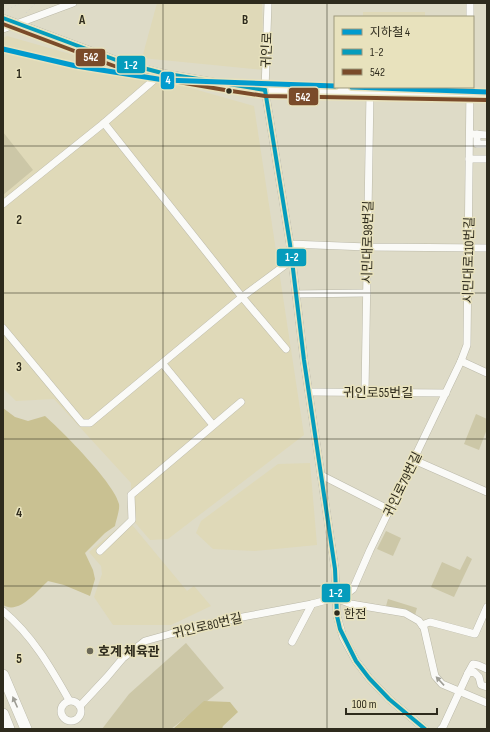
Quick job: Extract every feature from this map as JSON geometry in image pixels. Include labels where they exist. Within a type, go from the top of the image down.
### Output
[{"type":"highway","points":[[3,675],[26,729]]},
{"type":"highway","points":[[3,714],[9,729]]},
{"type":"street","points":[[3,28],[73,3]]},
{"type":"street","name":"귀인로","points":[[268,3],[265,90],[290,244],[309,392],[335,569],[337,616],[343,637],[356,661],[383,694],[425,729]]},
{"type":"street","points":[[470,3],[470,16]]},
{"type":"street","points":[[3,18],[124,62],[162,73],[265,90],[370,92],[470,90],[487,94]]},
{"type":"street","points":[[3,204],[104,123],[162,73]]},
{"type":"street","name":"시민대로110번길","points":[[461,361],[467,345],[469,159],[473,134],[470,90]]},
{"type":"street","name":"시민대로98번길","points":[[366,392],[370,92]]},
{"type":"street","points":[[104,123],[242,297],[286,349]]},
{"type":"street","points":[[487,135],[473,134],[477,144],[487,144]]},
{"type":"street","points":[[469,159],[487,159]]},
{"type":"street","points":[[290,244],[367,247],[487,248]]},
{"type":"street","points":[[3,328],[82,423],[90,423],[242,297],[292,260]]},
{"type":"street","points":[[296,294],[367,293]]},
{"type":"street","points":[[461,361],[487,373]]},
{"type":"street","name":"귀인로79번길","points":[[336,598],[345,595],[353,589],[370,550],[461,361]]},
{"type":"street","points":[[163,364],[213,425]]},
{"type":"street","name":"귀인로55번길","points":[[309,392],[446,392]]},
{"type":"street","points":[[100,551],[132,520],[131,495],[241,402]]},
{"type":"street","points":[[414,460],[487,492]]},
{"type":"street","points":[[321,475],[390,510]]},
{"type":"street","points":[[336,598],[351,604],[405,613],[419,621],[424,628],[435,676],[442,684],[487,703]]},
{"type":"street","name":"귀인로80번길","points":[[80,706],[123,658],[145,641],[232,619],[336,598]]},
{"type":"street","points":[[292,642],[312,604]]},
{"type":"street","points":[[422,625],[430,622],[475,634],[487,607]]},
{"type":"street","points":[[3,611],[16,622],[32,642],[54,674],[69,700],[77,702],[80,706],[81,714],[76,720],[75,729]]},
{"type":"street","points":[[441,729],[472,664],[487,669],[479,677]]},
{"type":"street","points":[[468,673],[474,672],[479,677],[482,685],[487,687]]},
{"type":"street","points":[[69,700],[61,706],[60,713],[66,720],[76,720]]},
{"type":"path","points":[[3,11],[21,3]]},
{"type":"shaded area","points":[[157,3],[262,3],[264,70],[142,58]]},
{"type":"shaded area","points":[[363,12],[425,12],[425,16],[363,16]]},
{"type":"shaded area","points":[[7,36],[254,106],[304,435],[168,539],[150,540],[132,519],[131,483],[54,399],[16,401],[3,388],[3,38]]},
{"type":"shaded area","points":[[3,132],[33,170],[3,195]]},
{"type":"shaded area","points":[[3,408],[15,417],[28,421],[45,416],[87,458],[115,495],[119,506],[115,526],[105,533],[85,553],[93,570],[95,579],[90,596],[64,585],[48,581],[33,596],[21,604],[15,607],[3,605]]},
{"type":"shaded area","points":[[476,414],[487,419],[487,429],[479,450],[464,444]]},
{"type":"shaded area","points":[[310,463],[317,545],[255,551],[213,549],[196,533],[201,521],[278,464]]},
{"type":"shaded area","points":[[128,520],[187,591],[194,586],[211,606],[171,625],[113,625],[94,597],[102,574],[101,566],[89,552]]},
{"type":"shaded area","points":[[386,531],[401,538],[393,556],[377,549]]},
{"type":"shaded area","points":[[467,556],[472,559],[454,597],[431,587],[442,562],[460,570]]},
{"type":"shaded area","points":[[388,599],[417,608],[415,615],[386,606]]},
{"type":"shaded area","points":[[186,643],[224,688],[171,729],[102,729],[129,694]]},
{"type":"shaded area","points":[[204,701],[230,702],[238,712],[223,726],[222,729],[173,729]]},
{"type":"metro line","name":"4","points":[[3,49],[76,66],[164,80],[334,86]]},
{"type":"metro line","name":"4","points":[[379,88],[487,92]]},
{"type":"transit line","name":"1-2","points":[[3,18],[124,63],[162,73],[265,90]]},
{"type":"transit line","name":"542","points":[[3,24],[122,69],[161,79],[225,90],[265,96],[487,100]]},
{"type":"transit line","name":"1-2","points":[[265,90],[290,244],[304,360],[335,569],[337,616],[340,629],[356,661],[369,678],[389,699],[425,729]]},
{"type":"place","name":"한전","points":[[337,613]]},
{"type":"place","name":"호계 체육관","points":[[90,651]]}]
